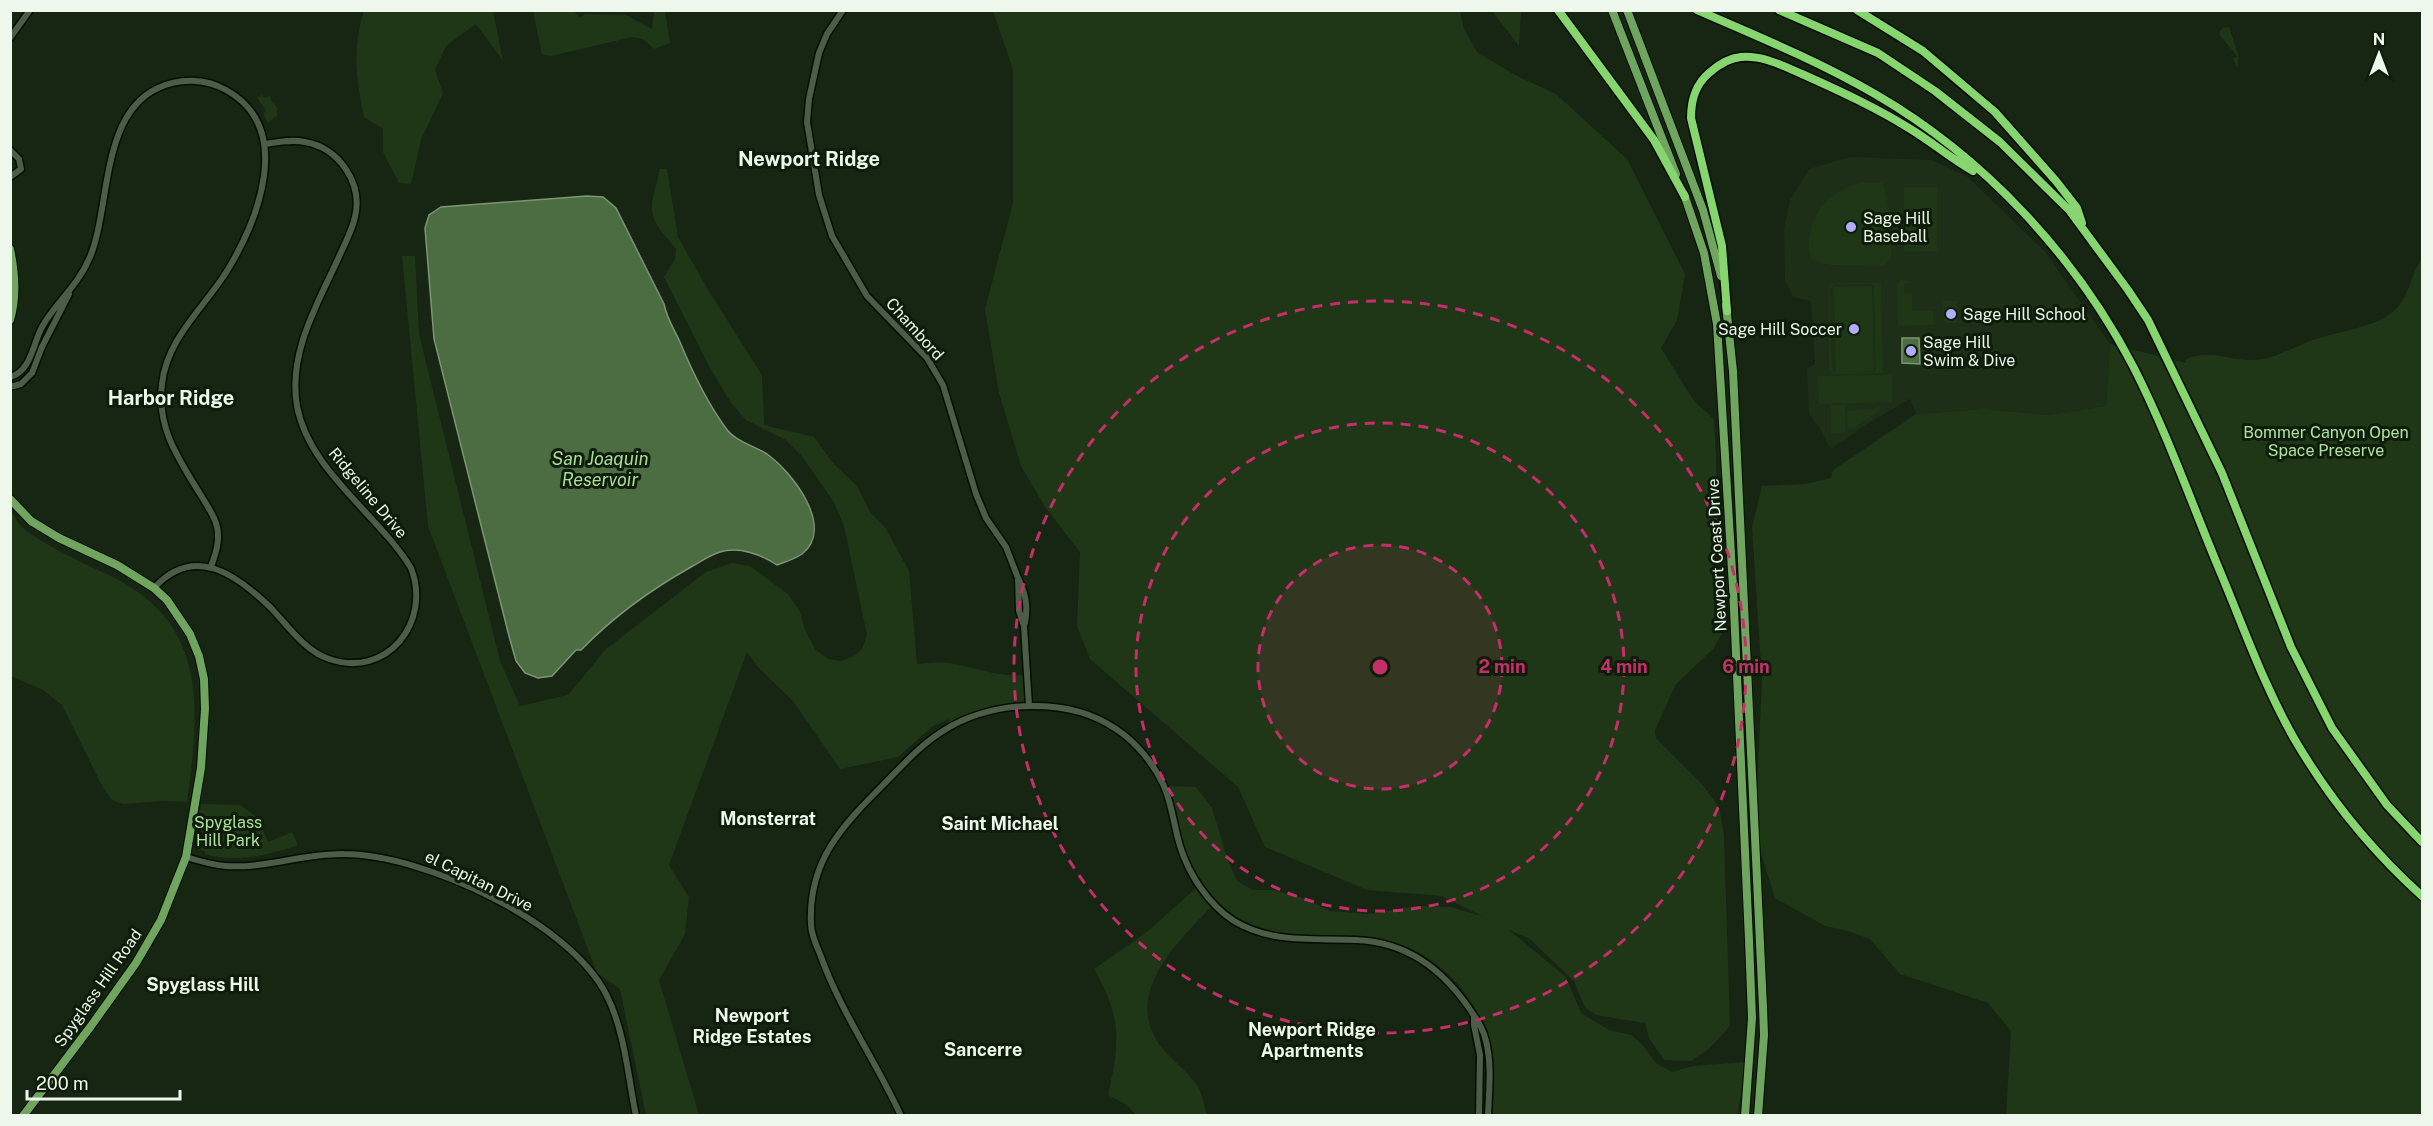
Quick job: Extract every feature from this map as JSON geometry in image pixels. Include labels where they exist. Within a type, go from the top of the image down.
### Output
[{"type":"highway","points":[[1558,10],[1654,140],[1685,196]]},
{"type":"highway","points":[[1697,10],[1772,43],[1876,95],[1930,130],[1988,179],[2038,230],[2089,293],[2134,369],[2174,458],[2265,679],[2294,739],[2334,800],[2366,840],[2422,896]]},
{"type":"highway","points":[[1779,10],[1878,53],[1935,92],[1973,119],[2027,166],[2069,210],[2148,320],[2222,473],[2291,646],[2332,728],[2386,805],[2422,842]]},
{"type":"highway","points":[[1857,10],[1923,51],[1995,112],[2077,208],[2086,232]]},
{"type":"highway","points":[[1727,311],[1722,246],[1691,118],[1693,97],[1698,86],[1703,78],[1722,63],[1739,57],[1768,60],[1835,89],[1911,129],[1964,166],[1988,179]]},
{"type":"main road","name":"Newport Coast Drive","points":[[1612,10],[1685,196],[1704,254],[1715,303],[1732,564],[1749,940],[1751,1040],[1745,1116]]},
{"type":"main road","name":"Newport Coast Drive","points":[[1627,10],[1703,210],[1717,256],[1727,311],[1733,370],[1764,1035],[1758,1116]]},
{"type":"main road","points":[[10,249],[15,304],[10,320]]},
{"type":"main road","name":"Spyglass Hill Road","points":[[10,499],[31,521],[59,538],[117,565],[154,588],[167,600],[190,634],[199,656],[204,680],[205,709],[201,768],[186,857],[161,920],[136,963],[23,1116]]},
{"type":"street","points":[[10,38],[30,10]]},
{"type":"street","name":"Chambord","points":[[843,10],[827,34],[819,53],[809,99],[807,122],[819,195],[832,236],[867,296],[927,358],[943,385],[976,494],[986,518],[1006,547],[1018,578],[1018,598],[1024,626],[1029,706]]},
{"type":"street","points":[[10,387],[21,384],[31,375],[42,347],[91,256],[118,133],[129,112],[142,98],[174,82],[198,81],[221,87],[241,101],[252,113],[265,144],[264,181],[248,229],[226,271],[174,344],[167,360],[162,383],[163,420],[170,443],[218,528],[218,543],[211,567]]},
{"type":"street","name":"Ridgeline Drive","points":[[154,588],[168,573],[181,567],[196,565],[211,567],[232,578],[257,596],[314,651],[340,662],[357,663],[370,660],[395,647],[411,625],[417,605],[417,585],[405,557],[321,460],[305,432],[297,407],[295,381],[300,347],[352,226],[357,207],[354,187],[343,164],[322,147],[297,141],[265,144]]},
{"type":"street","points":[[10,150],[18,159],[21,169],[10,177]]},
{"type":"street","points":[[10,377],[23,369],[42,326],[69,294]]},
{"type":"street","points":[[23,369],[31,375]]},
{"type":"street","points":[[1018,578],[1028,609],[1024,626]]},
{"type":"street","points":[[1018,598],[1025,597]]},
{"type":"street","points":[[901,1116],[886,1082],[872,1062],[831,985],[810,928],[813,891],[824,857],[837,833],[924,744],[945,729],[969,718],[999,710],[1029,706],[1053,706],[1083,713],[1116,729],[1134,745],[1150,762],[1164,786],[1180,847],[1191,873],[1219,909],[1234,921],[1276,937],[1373,941],[1422,959],[1436,969],[1459,993],[1480,1022],[1488,1054],[1488,1116]]},
{"type":"street","name":"el Capitan Drive","points":[[186,857],[214,865],[236,866],[333,854],[388,858],[429,870],[518,912],[571,950],[600,983],[616,1017],[636,1116]]},
{"type":"street","points":[[1474,1016],[1480,1055],[1479,1116]]},
{"type":"shaded area","name":"Sage Hill School","points":[[1850,157],[1931,160],[1968,177],[2046,253],[2110,344],[2106,406],[2048,415],[1984,409],[1916,414],[1910,399],[1832,448],[1829,447],[1821,430],[1809,414],[1807,368],[1815,364],[1811,301],[1793,297],[1785,280],[1784,228],[1790,200],[1809,169]]},
{"type":"green space","points":[[364,11],[493,11],[503,61],[476,24],[446,46],[435,70],[443,93],[421,140],[411,184],[399,183],[383,152],[383,129],[364,117],[356,64],[358,38]]},
{"type":"green space","points":[[533,11],[574,11],[580,18],[585,14],[626,15],[652,29],[654,11],[665,11],[670,43],[654,49],[643,39],[632,37],[551,56],[542,54]]},
{"type":"green space","points":[[993,11],[1460,11],[1464,29],[1477,52],[1517,76],[1556,94],[1627,159],[1685,274],[1677,320],[1661,348],[1694,401],[1714,419],[1724,630],[1713,649],[1676,684],[1655,730],[1656,738],[1702,784],[1719,807],[1724,835],[1730,1026],[1709,1049],[1691,1061],[1664,1060],[1649,1038],[1645,1023],[1596,1015],[1585,1008],[1574,981],[1530,939],[1509,930],[1566,977],[1581,1013],[1609,1030],[1631,1035],[1641,1043],[1656,1063],[1672,1072],[1693,1066],[1745,1062],[1738,1115],[1490,1115],[1490,1064],[1483,1027],[1475,1008],[1463,990],[1431,960],[1393,942],[1373,938],[1291,934],[1253,925],[1235,916],[1218,902],[1198,877],[1185,848],[1169,786],[1196,787],[1212,808],[1228,861],[1237,881],[1253,890],[1273,890],[1300,897],[1331,911],[1368,914],[1416,906],[1450,907],[1482,916],[1442,896],[1367,890],[1265,847],[1238,787],[1090,659],[1077,626],[1080,552],[1045,507],[1021,466],[999,393],[985,309],[1013,203],[1013,70]]},
{"type":"green space","points":[[1492,11],[1521,11],[1519,46]]},
{"type":"green space","points":[[2229,27],[2239,57],[2237,67],[2233,58],[2238,57],[2219,34],[2222,28]]},
{"type":"green space","points":[[262,95],[264,98],[270,96],[278,110],[276,111],[278,115],[268,123],[263,113],[266,111],[257,97]]},
{"type":"green space","points":[[660,169],[667,169],[678,237],[762,375],[764,425],[814,437],[833,463],[857,486],[870,512],[885,527],[909,571],[917,664],[946,662],[996,673],[1024,675],[1025,703],[973,712],[948,723],[949,719],[933,726],[898,757],[840,769],[793,701],[758,667],[747,652],[669,865],[689,897],[685,934],[659,980],[699,1115],[646,1115],[620,989],[597,973],[428,526],[402,256],[415,256],[419,334],[500,661],[520,706],[568,695],[606,649],[706,572],[732,563],[750,566],[788,594],[800,612],[805,630],[815,649],[828,659],[841,661],[854,656],[862,649],[867,635],[844,526],[834,502],[801,455],[786,440],[746,420],[731,403],[708,364],[664,277],[675,259],[676,249],[659,228],[652,212]]},
{"type":"green space","name":"Sage Hill Baseball","points":[[1861,183],[1883,183],[1891,217],[1891,259],[1884,266],[1831,265],[1812,260],[1809,243],[1816,216],[1827,201],[1837,193]]},
{"type":"green space","points":[[1904,187],[1937,187],[1937,251],[1904,252]]},
{"type":"green space","name":"Bommer Canyon Open Space Preserve","points":[[2422,259],[2422,1115],[2006,1115],[2011,1031],[1988,1003],[1900,974],[1870,939],[1825,926],[1775,898],[1755,833],[1762,679],[1752,527],[1762,486],[1806,484],[1831,478],[1833,470],[1916,414],[1984,409],[2048,415],[2106,406],[2110,344],[2186,363],[2185,360],[2201,355],[2252,360],[2276,356],[2313,340],[2367,325],[2387,317],[2399,305]]},
{"type":"green space","points":[[1900,280],[1912,282],[1904,284],[1904,293],[1912,294],[1912,311],[1933,311],[1934,325],[1898,326],[1897,285]]},
{"type":"green space","name":"Sage Hill Soccer","points":[[1832,283],[1881,283],[1883,373],[1834,374],[1829,370],[1828,290]],"holes":[[[1834,284],[1872,284],[1874,286],[1876,369],[1874,371],[1872,286],[1834,287],[1836,372],[1832,371],[1829,289]]]},
{"type":"green space","points":[[1943,301],[1957,301],[1957,323],[1944,323]]},
{"type":"green space","points":[[1892,375],[1892,402],[1819,404],[1818,376]]},
{"type":"green space","points":[[1831,405],[1845,405],[1845,433],[1831,433]]},
{"type":"green space","points":[[1878,407],[1880,410],[1854,428],[1848,428],[1847,411]]},
{"type":"green space","points":[[11,511],[22,527],[32,535],[138,592],[163,615],[180,641],[190,669],[194,699],[194,732],[187,802],[123,804],[112,800],[101,784],[62,705],[43,690],[11,676]]},
{"type":"green space","name":"Spyglass Hill Park","points":[[201,804],[240,805],[258,818],[268,842],[292,832],[298,845],[252,857],[228,858],[205,854],[204,851],[197,849],[195,839]]},
{"type":"green space","points":[[1196,888],[1211,907],[1169,954],[1150,990],[1147,1009],[1151,1028],[1162,1048],[1197,1085],[1207,1115],[1136,1115],[1127,1105],[1108,1095],[1115,1060],[1116,1030],[1110,1001],[1094,969],[1147,932]]},
{"type":"water","name":"San Joaquin Reservoir","points":[[587,196],[603,197],[616,208],[712,407],[729,432],[744,443],[767,454],[798,486],[812,515],[814,529],[811,543],[802,554],[777,565],[757,555],[735,550],[727,550],[709,557],[633,604],[581,650],[576,650],[552,676],[538,678],[525,673],[516,661],[434,339],[425,228],[429,215],[441,207]]},
{"type":"water","name":"Sage Hill Swim & Dive","points":[[1902,338],[1919,338],[1920,364],[1902,363]]},
{"type":"place","name":"Sage Hill Baseball","points":[[1851,227]]},
{"type":"place","name":"Sage Hill School","points":[[1951,314]]},
{"type":"place","name":"Sage Hill Soccer","points":[[1854,329]]},
{"type":"place","name":"Sage Hill Swim & Dive","points":[[1911,351]]},
{"type":"district","name":"Newport Ridge","points":[[809,159]]},
{"type":"district","name":"Harbor Ridge","points":[[171,398]]},
{"type":"district","name":"Monsterrat","points":[[768,818]]},
{"type":"district","name":"Saint Michael","points":[[1000,823]]},
{"type":"district","name":"Spyglass Hill","points":[[203,984]]},
{"type":"district","name":"Newport Ridge Estates","points":[[752,1025]]},
{"type":"district","name":"Newport Ridge Apartments","points":[[1312,1039]]},
{"type":"district","name":"Sancerre","points":[[983,1049]]}]
